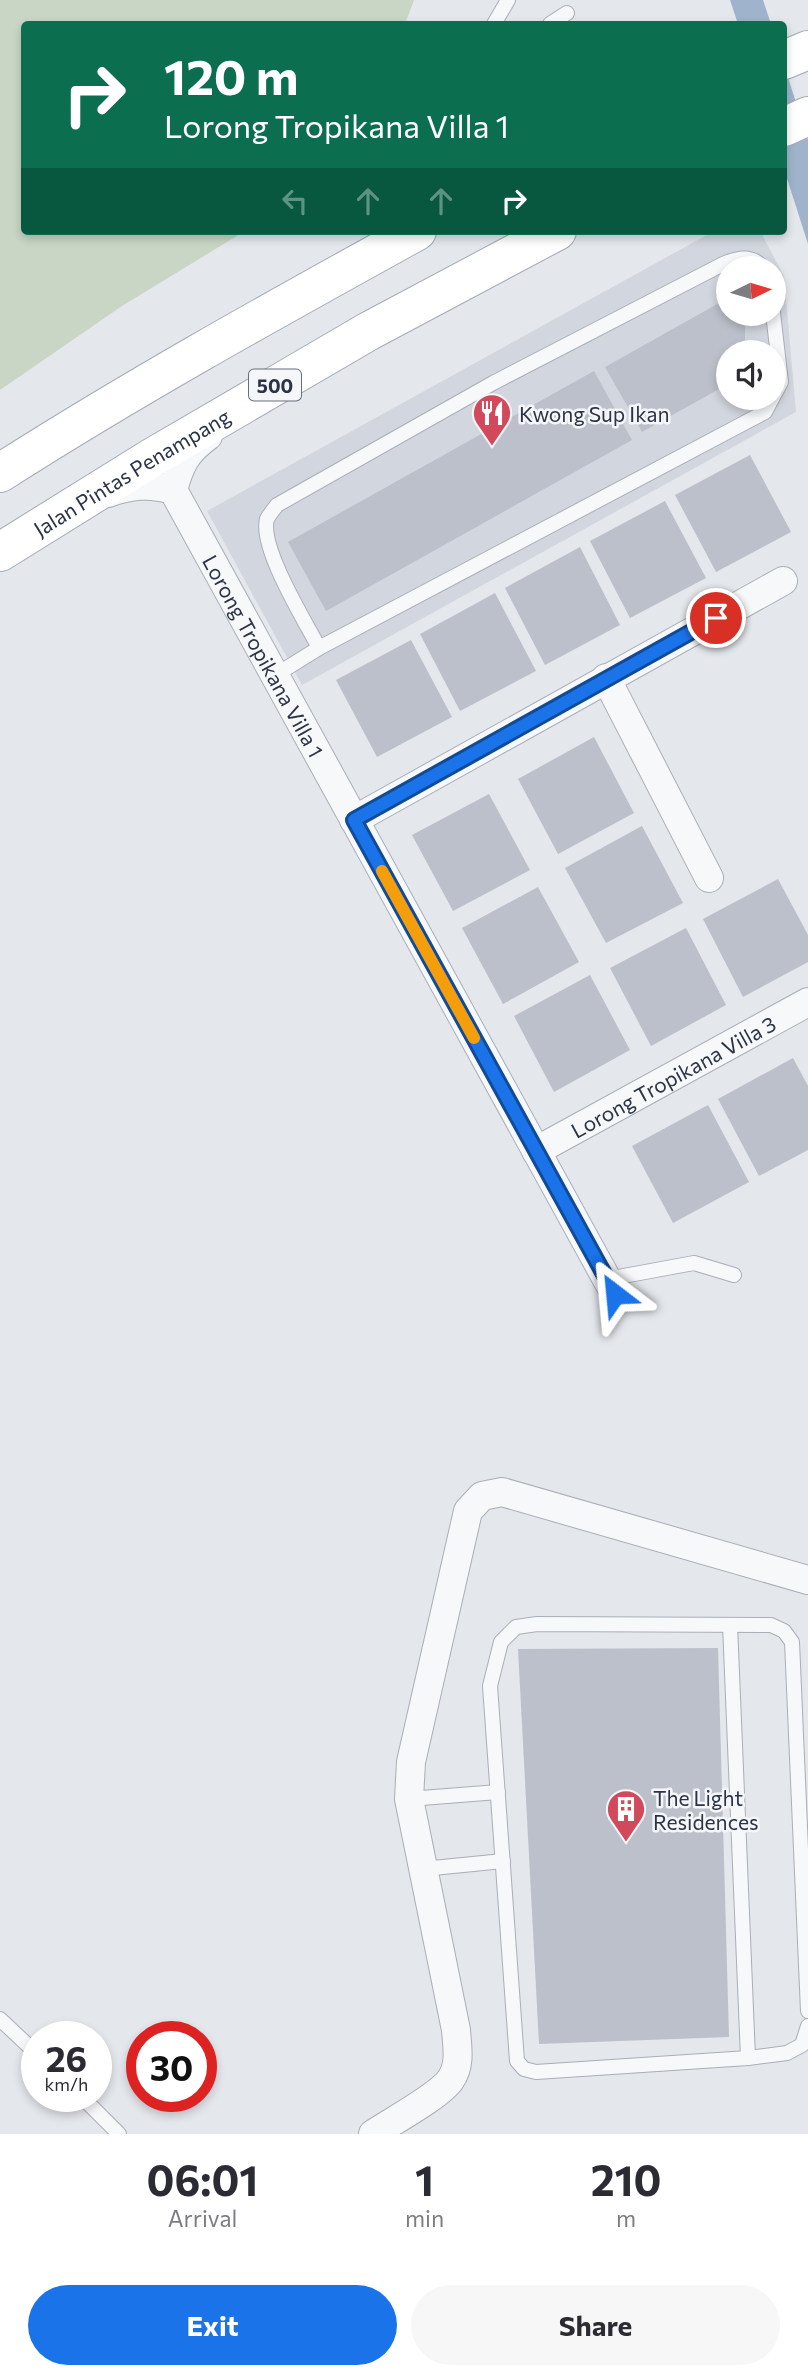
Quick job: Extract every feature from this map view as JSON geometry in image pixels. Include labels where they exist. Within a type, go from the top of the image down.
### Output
[{"type":"main road","points":[[787,126],[808,116]]},
{"type":"main road","points":[[0,474],[80,422],[194,354],[411,235]]},
{"type":"main road","name":"Jalan Pintas Penampang","points":[[0,552],[153,457],[310,365],[549,235]]},
{"type":"street","points":[[74,506],[125,486],[154,485],[173,490],[179,468],[191,448],[310,365]]},
{"type":"street","name":"Lorong Tropikana Villa 1","points":[[173,490],[611,1286]]},
{"type":"street","points":[[354,820],[783,581]]},
{"type":"street","points":[[606,678],[709,878]]},
{"type":"street","name":"Lorong Tropikana Villa 3","points":[[536,1151],[808,1002]]},
{"type":"street","points":[[373,2134],[435,2093],[451,2079],[458,2057],[456,2029],[409,1799],[411,1762],[468,1511],[482,1496],[502,1492],[808,1580]]},
{"type":"lane","points":[[496,21],[508,0]]},
{"type":"lane","points":[[555,21],[568,13]]},
{"type":"lane","points":[[319,648],[272,556],[267,536],[267,519],[277,505],[493,383],[716,268]]},
{"type":"lane","points":[[274,676],[319,648],[765,412],[781,382],[775,326]]},
{"type":"lane","points":[[611,1286],[694,1263],[734,1275]]},
{"type":"lane","points":[[808,2011],[792,1642],[784,1631],[771,1625],[537,1624],[516,1627],[501,1642],[491,1686],[517,2061],[524,2069],[536,2072],[748,2058],[787,2053],[802,2045],[808,2026]]},
{"type":"lane","points":[[730,1625],[748,2058]]},
{"type":"lane","points":[[409,1799],[498,1792]]},
{"type":"lane","points":[[423,1869],[503,1861]]},
{"type":"lane","points":[[0,2019],[21,2039]]},
{"type":"lane","points":[[96,2112],[119,2134]]},
{"type":"shaded area","points":[[707,235],[762,235],[773,256],[716,256],[716,326],[786,326],[786,299],[796,412],[302,685],[207,511]]},
{"type":"green space","points":[[0,0],[414,0],[406,21],[21,21],[21,235],[238,235],[122,306],[0,390]]},
{"type":"water","points":[[730,0],[763,0],[770,21],[737,21]]},
{"type":"water","points":[[787,74],[808,140],[808,244],[787,178]]},
{"type":"building","points":[[716,305],[716,326],[745,326],[745,340],[716,340],[716,391],[642,432],[605,367]]},
{"type":"building","points":[[594,371],[632,440],[326,611],[288,542]]},
{"type":"building","points":[[750,455],[791,532],[716,572],[675,495]]},
{"type":"building","points":[[665,501],[706,578],[630,618],[590,541]]},
{"type":"building","points":[[580,547],[620,625],[545,665],[505,588]]},
{"type":"building","points":[[495,593],[536,671],[460,711],[420,634]]},
{"type":"building","points":[[411,640],[452,717],[377,757],[336,680]]},
{"type":"building","points":[[594,737],[634,813],[558,854],[518,779]]},
{"type":"building","points":[[489,794],[530,870],[453,911],[412,835]]},
{"type":"building","points":[[642,826],[683,903],[606,943],[565,868]]},
{"type":"building","points":[[778,879],[808,935],[808,962],[743,997],[703,919]]},
{"type":"building","points":[[538,887],[579,962],[503,1004],[462,928]]},
{"type":"building","points":[[686,928],[726,1005],[651,1046],[610,968]]},
{"type":"building","points":[[590,975],[630,1050],[554,1092],[514,1016]]},
{"type":"building","points":[[793,1058],[808,1086],[808,1150],[759,1176],[718,1099]]},
{"type":"building","points":[[708,1105],[749,1182],[673,1223],[632,1146]]},
{"type":"building","name":"The Light Residences","points":[[718,1648],[729,2037],[539,2044],[518,1649]]},
{"type":"slow traffic","points":[[382,871],[474,1038]]},
{"type":"place","name":"Kwong Sup Ikan","points":[[492,447]]},
{"type":"place","name":"The Light Residences","points":[[626,1843]]},
{"type":"route","points":[[615,1294],[354,820],[716,618]]}]
